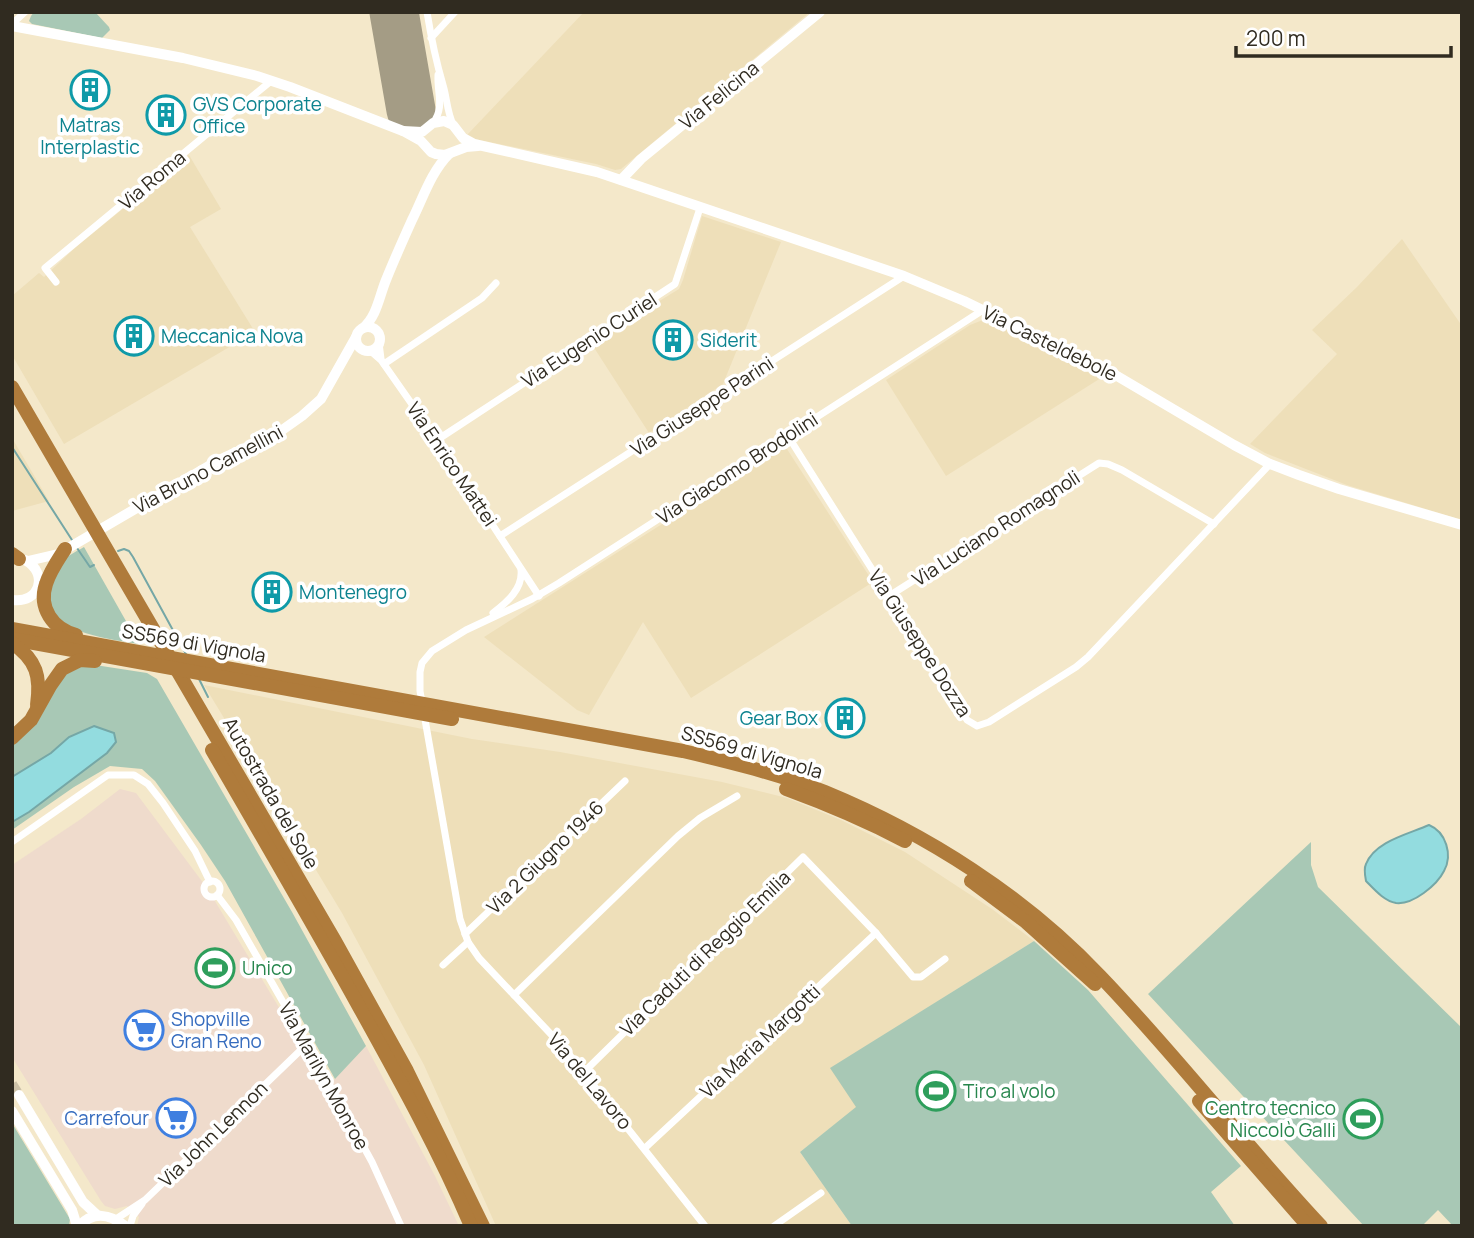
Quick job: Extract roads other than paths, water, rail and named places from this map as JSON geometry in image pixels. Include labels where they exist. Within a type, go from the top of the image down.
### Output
[{"type":"highway","name":"Autostrada del Sole","points":[[12,387],[348,964],[407,1071],[484,1226]]},
{"type":"highway","name":"Autostrada del Sole","points":[[12,407],[359,1006],[425,1128],[471,1226]]},
{"type":"highway","points":[[62,552],[46,584],[44,597],[49,617],[68,633],[107,646]]},
{"type":"highway","name":"SS569 di Vignola","points":[[12,629],[682,751],[823,792],[877,816],[946,853],[993,884],[1064,941],[1099,975],[1321,1226]]},
{"type":"highway","points":[[12,641],[33,663],[39,681],[37,710]]},
{"type":"highway","name":"SS569 di Vignola","points":[[12,641],[745,771],[884,830],[941,861],[1026,922],[1092,982],[1308,1226]]},
{"type":"highway","points":[[12,738],[26,727],[62,669],[80,660],[204,674]]},
{"type":"street","points":[[12,25],[25,12]]},
{"type":"street","points":[[340,363],[352,354],[375,348],[378,337],[374,314],[386,278],[435,173],[458,142],[449,114],[427,12]]},
{"type":"street","points":[[431,38],[455,12]]},
{"type":"street","name":"Via Felicina","points":[[624,181],[641,159],[820,12]]},
{"type":"street","points":[[12,25],[183,58],[271,81],[412,135],[436,155],[480,146]]},
{"type":"street","points":[[435,173],[435,165],[424,140],[440,110],[439,71]]},
{"type":"street","name":"Via Roma","points":[[56,282],[46,268],[271,81]]},
{"type":"street","points":[[403,131],[416,133],[444,121],[469,142],[480,146],[573,166],[624,181]]},
{"type":"street","name":"Via Casteldebole","points":[[624,181],[904,276],[983,310],[1112,373],[1270,464],[1339,489],[1462,525]]},
{"type":"street","name":"Via Eugenio Curiel","points":[[437,440],[675,284],[700,208]]},
{"type":"street","name":"Via Giuseppe Parini","points":[[500,536],[904,276]]},
{"type":"street","points":[[383,362],[482,298],[496,283]]},
{"type":"street","name":"Via Giacomo Brodolini","points":[[488,619],[539,596],[983,310]]},
{"type":"street","name":"Via Bruno Camellini","points":[[62,552],[219,460],[278,433],[302,416],[321,398],[340,363],[374,314]]},
{"type":"street","points":[[366,350],[357,344],[359,333],[372,328],[378,337]]},
{"type":"street","name":"Via Enrico Mattei","points":[[378,337],[383,362]]},
{"type":"street","name":"Via Enrico Mattei","points":[[366,350],[383,362],[539,596]]},
{"type":"street","name":"Via Giuseppe Dozza","points":[[788,436],[967,720],[977,726],[989,722],[1088,657],[1270,464]]},
{"type":"street","name":"Via Luciano Romagnoli","points":[[889,596],[1099,463],[1122,471],[1214,524]]},
{"type":"street","points":[[18,558],[62,552]]},
{"type":"street","points":[[38,574],[62,552]]},
{"type":"street","points":[[12,600],[23,601],[33,595],[38,585],[38,574],[34,566],[18,558]]},
{"type":"street","name":"Via Enrico Mattei","points":[[521,569],[522,579]]},
{"type":"street","points":[[522,579],[522,589],[526,595],[539,596]]},
{"type":"street","points":[[488,619],[512,596],[522,579]]},
{"type":"street","name":"Via del Lavoro","points":[[488,619],[432,651],[422,663],[419,682],[460,919],[465,934],[479,958],[564,1048],[705,1226]]},
{"type":"street","name":"Via Marilyn Monroe","points":[[12,842],[108,775],[134,775],[148,784],[195,850],[209,882],[218,885],[220,890],[217,895],[236,920],[307,1044],[372,1162],[401,1226]]},
{"type":"street","name":"Via 2 Giugno 1946","points":[[465,934],[625,781]]},
{"type":"street","points":[[514,995],[678,836],[699,818],[737,796]]},
{"type":"street","name":"Via Caduti di Reggio Emilia","points":[[584,1072],[803,858],[876,933],[913,977],[921,976],[945,958]]},
{"type":"street","name":"Via Maria Margotti","points":[[645,1148],[876,933]]},
{"type":"street","points":[[443,965],[468,942]]},
{"type":"street","name":"Via John Lennon","points":[[124,1224],[145,1200],[307,1044]]},
{"type":"street","points":[[19,1095],[83,1202],[97,1215]]},
{"type":"street","points":[[12,1111],[72,1210],[78,1226],[97,1215],[105,1215],[124,1224],[134,1216],[145,1200]]},
{"type":"street","points":[[774,1226],[821,1193]]},
{"type":"water","points":[[94,726],[114,733],[116,742],[107,753],[12,822],[12,777],[51,753],[69,737]]},
{"type":"water","points":[[1429,825],[1444,838],[1448,858],[1444,871],[1430,888],[1410,901],[1396,903],[1387,900],[1366,881],[1365,870],[1370,856],[1385,844]]},
{"type":"waterway","points":[[12,447],[72,540]]},
{"type":"waterway","points":[[77,548],[90,567],[94,565]]},
{"type":"waterway","points":[[118,551],[124,549],[133,557],[187,656]]},
{"type":"waterway","points":[[199,679],[208,697]]},
{"type":"tunnel","points":[[12,1084],[19,1095]]},
{"type":"place","name":"Matras Interplastic","points":[[90,90]]},
{"type":"place","name":"GVS Corporate Office","points":[[166,115]]},
{"type":"place","name":"Meccanica Nova","points":[[134,336]]},
{"type":"place","name":"Siderit","points":[[673,340]]},
{"type":"place","name":"Montenegro","points":[[272,592]]},
{"type":"place","name":"Gear Box","points":[[845,718]]},
{"type":"place","name":"Unico","points":[[215,968]]},
{"type":"place","name":"Shopville Gran Reno","points":[[144,1030]]},
{"type":"place","name":"Tiro al volo","points":[[936,1091]]},
{"type":"place","name":"Carrefour","points":[[176,1118]]},
{"type":"place","name":"Centro tecnico Niccolò Galli","points":[[1363,1119]]}]
